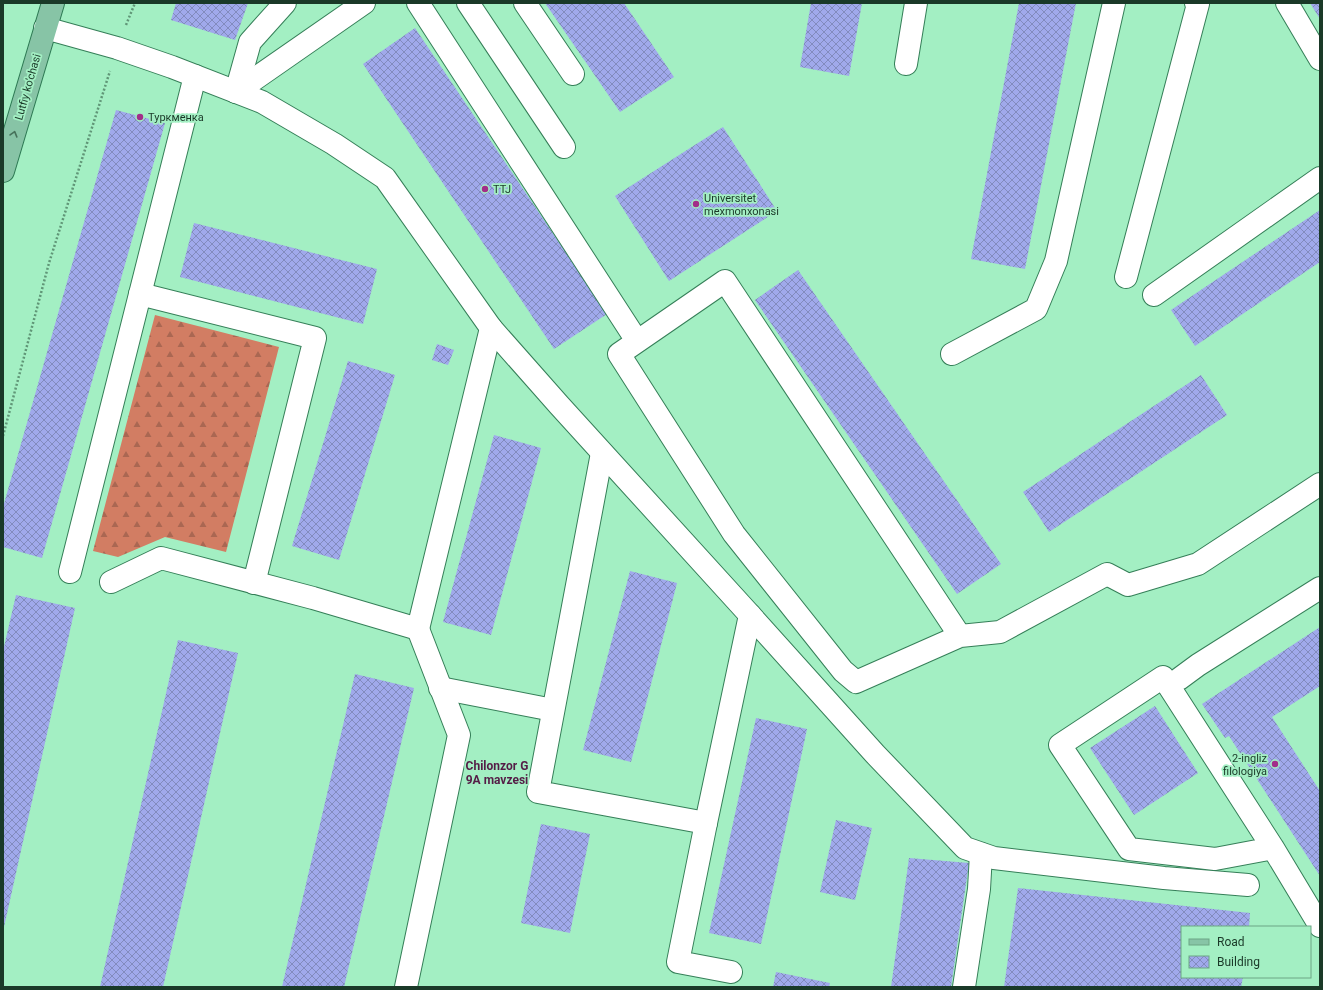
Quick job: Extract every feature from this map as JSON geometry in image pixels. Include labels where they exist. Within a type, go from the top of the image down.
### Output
[{"type":"main road","name":"Lutfiy ko'chasi","points":[[3,171],[53,3]]},
{"type":"street","points":[[236,92],[250,42],[285,3]]},
{"type":"street","points":[[236,92],[364,3]]},
{"type":"street","points":[[418,3],[638,341]]},
{"type":"street","points":[[468,3],[564,147]]},
{"type":"street","points":[[525,3],[573,74]]},
{"type":"street","points":[[906,64],[916,3]]},
{"type":"street","points":[[952,354],[1036,309],[1056,261],[1114,3]]},
{"type":"street","points":[[1126,277],[1200,3]]},
{"type":"street","points":[[1287,3],[1320,59]]},
{"type":"street","points":[[45,28],[117,48],[172,66],[262,102],[334,144],[385,178],[491,328],[558,405],[875,754],[965,848],[994,858],[1164,878],[1248,885]]},
{"type":"street","points":[[70,572],[195,76]]},
{"type":"street","points":[[1154,295],[1320,178]]},
{"type":"street","points":[[960,636],[725,281],[619,354],[734,534],[843,670],[856,682],[960,636],[1000,632],[1107,574],[1128,585],[1198,564],[1320,484]]},
{"type":"street","points":[[140,294],[315,338],[254,583]]},
{"type":"street","points":[[406,987],[459,736],[418,629],[491,328]]},
{"type":"street","points":[[602,453],[538,792],[706,823]]},
{"type":"street","points":[[111,582],[161,558],[313,598],[418,629]]},
{"type":"street","points":[[1179,679],[1198,665],[1320,588]]},
{"type":"street","points":[[731,972],[678,962],[750,615]]},
{"type":"street","points":[[1274,848],[1215,859],[1129,849],[1060,745],[1163,678],[1274,848],[1320,926]]},
{"type":"street","points":[[440,688],[553,710]]},
{"type":"street","points":[[964,987],[979,889],[981,854]]},
{"type":"path","points":[[3,436],[49,263],[117,48],[135,3]]},
{"type":"green space","points":[[155,315],[279,347],[226,552],[165,537],[118,557],[93,551]]},
{"type":"building","points":[[176,3],[248,3],[235,40],[171,20]]},
{"type":"building","points":[[545,3],[624,3],[674,77],[620,112]]},
{"type":"building","points":[[811,3],[862,3],[849,76],[800,67]]},
{"type":"building","points":[[1019,3],[1076,3],[1025,269],[971,259]]},
{"type":"building","points":[[1310,3],[1320,3],[1320,19]]},
{"type":"building","name":"TTJ","points":[[415,28],[607,314],[554,349],[363,64]]},
{"type":"building","points":[[116,110],[165,123],[42,558],[3,547],[3,507]]},
{"type":"building","points":[[723,127],[777,211],[669,281],[615,196]]},
{"type":"building","points":[[1320,210],[1320,262],[1195,346],[1171,310]]},
{"type":"building","points":[[194,223],[377,269],[363,324],[180,277]]},
{"type":"building","points":[[798,270],[1001,564],[957,594],[755,300]]},
{"type":"building","points":[[437,344],[454,350],[448,365],[432,360]]},
{"type":"building","points":[[348,361],[395,375],[339,560],[292,546]]},
{"type":"building","points":[[1201,375],[1227,415],[1049,532],[1023,492]]},
{"type":"building","points":[[494,435],[541,448],[491,635],[443,622]]},
{"type":"building","points":[[630,571],[677,583],[631,762],[583,750]]},
{"type":"building","points":[[16,595],[75,608],[4,927],[3,651]]},
{"type":"building","name":"2-ingliz filologiya","points":[[1320,627],[1320,686],[1272,717],[1320,791],[1320,876],[1229,736],[1225,738],[1202,704]]},
{"type":"building","points":[[178,640],[238,653],[163,987],[100,987]]},
{"type":"building","points":[[355,674],[414,688],[344,987],[282,987]]},
{"type":"building","points":[[1155,706],[1198,773],[1134,815],[1090,748]]},
{"type":"building","points":[[756,718],[807,729],[761,944],[709,933]]},
{"type":"building","points":[[836,820],[872,828],[855,900],[820,892]]},
{"type":"building","points":[[541,824],[590,834],[570,933],[521,923]]},
{"type":"building","points":[[909,858],[969,863],[951,987],[891,987]]},
{"type":"building","points":[[1018,888],[1250,913],[1249,926],[1181,926],[1181,978],[1243,978],[1241,987],[1004,987]]},
{"type":"building","points":[[776,972],[830,983],[829,987],[773,987]]},
{"type":"place","name":"Туркменка","points":[[140,117]]},
{"type":"place","name":"TTJ","points":[[485,189]]},
{"type":"place","name":"Universitet mexmonxonasi","points":[[696,204]]},
{"type":"place","name":"2-ingliz filologiya","points":[[1275,764]]},
{"type":"district","name":"Chilonzor G 9A mavzesi","points":[[497,773]]}]
